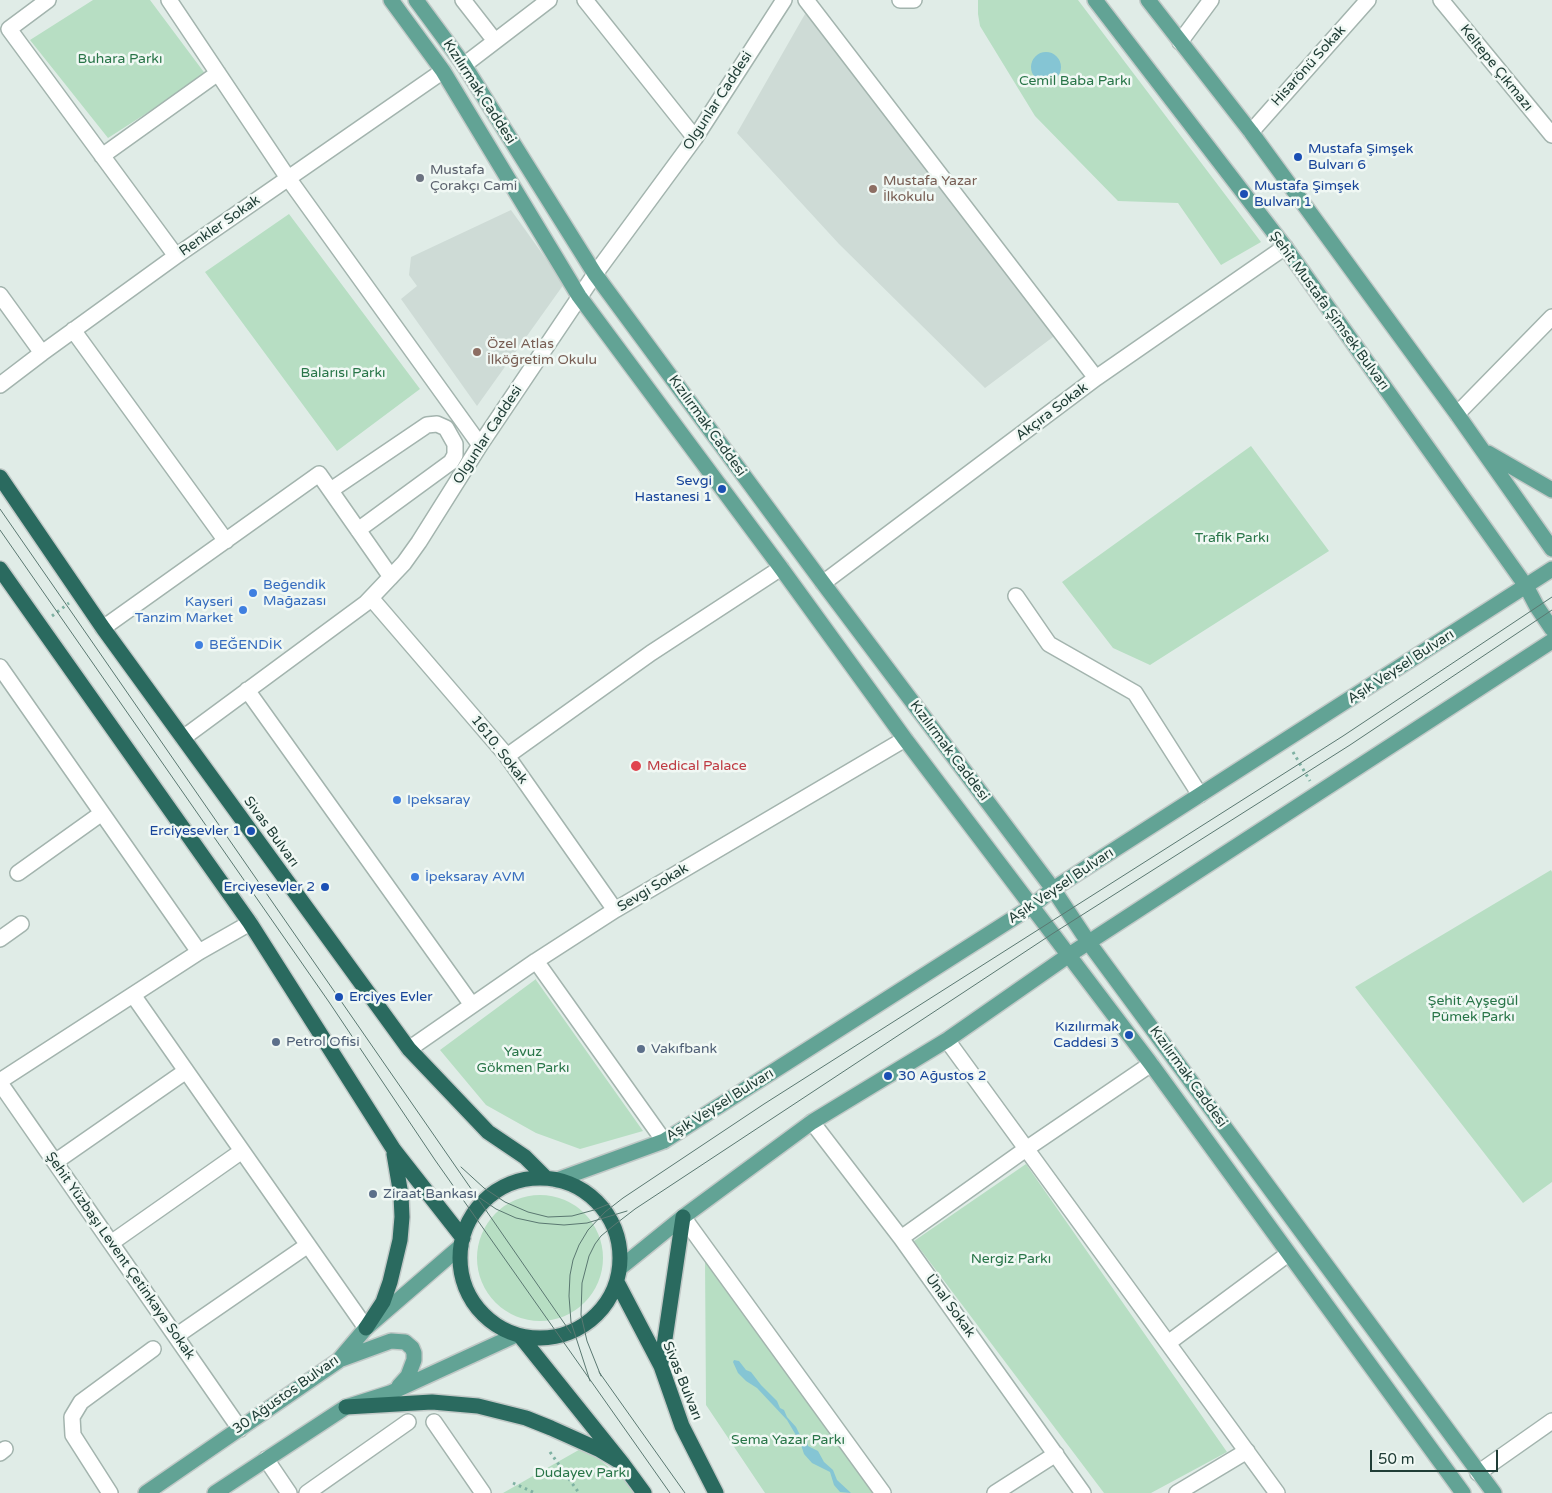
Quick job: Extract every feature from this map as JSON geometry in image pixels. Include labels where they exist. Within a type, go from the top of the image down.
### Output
[{"type":"highway","name":"Sivas Bulvarı","points":[[0,477],[103,628],[409,1049],[488,1132],[525,1157],[552,1179]]},
{"type":"highway","points":[[0,569],[250,923],[394,1150],[462,1242]]},
{"type":"highway","points":[[366,1328],[388,1288],[400,1240],[401,1195],[394,1150]]},
{"type":"highway","points":[[530,1178],[552,1179],[572,1184],[584,1191],[601,1207],[611,1221],[618,1238],[620,1253],[619,1275],[612,1294],[596,1317],[582,1327],[561,1336],[548,1339],[534,1339],[519,1336],[496,1326],[484,1317],[475,1305],[467,1292],[462,1278],[460,1263],[462,1242],[472,1214],[478,1204],[488,1195],[516,1182],[530,1178]]},
{"type":"highway","points":[[661,1366],[683,1217]]},
{"type":"highway","name":"Sivas Bulvarı","points":[[619,1275],[661,1366],[682,1426],[716,1493]]},
{"type":"highway","points":[[519,1336],[644,1493]]},
{"type":"highway","points":[[346,1407],[432,1402],[478,1406],[526,1418],[576,1438],[622,1463]]},
{"type":"main road","name":"Kızılırmak Caddesi","points":[[391,0],[443,71],[579,296],[905,739],[1151,1064],[1458,1491]]},
{"type":"main road","name":"Kızılırmak Caddesi","points":[[416,0],[464,65],[595,274],[823,583],[1053,889],[1089,943],[1494,1493]]},
{"type":"main road","name":"Şehit Mustafa Şimsek Bulvarı","points":[[1095,0],[1285,248],[1526,586],[1552,629]]},
{"type":"main road","points":[[1148,0],[1251,132],[1552,549]]},
{"type":"main road","points":[[1482,450],[1552,490]]},
{"type":"main road","name":"Aşık Veysel Bulvarı","points":[[552,1179],[664,1141],[1031,907],[1053,889],[1552,569]]},
{"type":"main road","points":[[619,1275],[683,1217],[812,1122],[946,1040],[1068,955],[1552,641]]},
{"type":"main road","name":"30 Ağustos Bulvarı","points":[[146,1493],[338,1361],[366,1328],[462,1242]]},
{"type":"main road","points":[[215,1493],[346,1407],[390,1393],[519,1336]]},
{"type":"main road","points":[[338,1361],[391,1342],[400,1341],[409,1344],[414,1353],[412,1368],[403,1382],[390,1393]]},
{"type":"street","points":[[48,0],[8,29],[176,256]]},
{"type":"street","points":[[169,0],[288,178],[480,445]]},
{"type":"street","points":[[463,0],[495,41]]},
{"type":"street","points":[[464,65],[549,0]]},
{"type":"street","points":[[585,0],[695,138]]},
{"type":"street","name":"Olgunlar Caddesi","points":[[183,738],[371,598],[391,577],[418,542],[460,462],[480,445],[579,296],[695,138],[784,0]]},
{"type":"street","points":[[806,0],[1096,378]]},
{"type":"street","points":[[900,0],[914,0]]},
{"type":"street","points":[[1180,42],[1211,0]]},
{"type":"street","name":"Hisarönü Sokak","points":[[1251,132],[1368,0]]},
{"type":"street","name":"Keltepe Çıkmazı","points":[[1441,0],[1552,135]]},
{"type":"street","name":"Renkler Sokak","points":[[0,385],[176,256],[443,71]]},
{"type":"street","points":[[102,156],[218,73]]},
{"type":"street","name":"Akçıra Sokak","points":[[823,583],[1096,378],[1285,248]]},
{"type":"street","points":[[0,295],[42,353]]},
{"type":"street","points":[[1456,414],[1552,317]]},
{"type":"street","points":[[73,330],[226,541]]},
{"type":"street","points":[[331,490],[427,425],[437,424],[446,428],[455,444],[460,462],[451,462],[358,530]]},
{"type":"street","points":[[103,628],[319,474],[391,577]]},
{"type":"street","points":[[507,756],[652,653],[781,568]]},
{"type":"street","points":[[1016,596],[1049,644],[1135,693],[1200,795]]},
{"type":"street","name":"1610. Sokak","points":[[371,598],[507,756],[615,910]]},
{"type":"street","points":[[1,670],[199,952]]},
{"type":"street","points":[[247,690],[472,1005]]},
{"type":"street","name":"Sevgi Sokak","points":[[409,1049],[536,961],[615,910],[905,739]]},
{"type":"street","points":[[18,872],[102,814]]},
{"type":"street","points":[[0,1082],[199,952],[250,923]]},
{"type":"street","points":[[0,939],[21,924]]},
{"type":"street","points":[[536,961],[664,1141]]},
{"type":"street","points":[[133,995],[366,1328]]},
{"type":"street","points":[[946,1040],[1277,1493]]},
{"type":"street","points":[[901,1238],[1026,1149],[1151,1064]]},
{"type":"street","points":[[55,1162],[186,1071]]},
{"type":"street","name":"Şehit Yüzbaşı Levent Çetinkaya Sokak","points":[[0,1082],[240,1428]]},
{"type":"street","name":"Ünal Sokak","points":[[812,1122],[901,1238],[1083,1493]]},
{"type":"street","points":[[111,1243],[242,1151]]},
{"type":"street","points":[[683,1217],[883,1493]]},
{"type":"street","points":[[176,1336],[308,1245]]},
{"type":"street","points":[[1168,1343],[1288,1254]]},
{"type":"street","points":[[110,1493],[73,1435],[72,1417],[80,1402],[153,1349]]},
{"type":"street","points":[[1478,1473],[1552,1421]]},
{"type":"street","points":[[307,1493],[408,1422]]},
{"type":"street","points":[[434,1422],[483,1493]]},
{"type":"street","points":[[1177,1493],[1247,1451]]},
{"type":"street","points":[[996,1493],[1056,1454]]},
{"type":"street","points":[[266,1460],[289,1493]]},
{"type":"path","points":[[40,626],[80,595]]},
{"type":"path","points":[[1286,740],[1318,794]]},
{"type":"path","points":[[550,1452],[579,1493]]},
{"type":"path","points":[[513,1483],[535,1493]]},
{"type":"shaded area","name":"Mustafa Yazar İlkokulu","points":[[813,0],[816,0],[1065,328],[985,388],[839,244],[737,133]]},
{"type":"shaded area","name":"Özel Atlas İlköğretim Okulu","points":[[511,210],[564,284],[477,406],[401,299],[417,286],[409,275],[411,257]]},
{"type":"green space","name":"Buhara Parkı","points":[[93,0],[150,0],[206,75],[108,138],[30,40]]},
{"type":"green space","name":"Cemil Baba Parkı","points":[[978,0],[1078,0],[1261,242],[1221,265],[1178,203],[1118,201],[1035,116],[980,26]]},
{"type":"green space","name":"Balarısı Parkı","points":[[289,214],[420,389],[337,451],[205,272]]},
{"type":"green space","name":"Trafik Parkı","points":[[1251,446],[1329,551],[1150,665],[1113,648],[1062,582]]},
{"type":"green space","name":"Şehit Ayşegül Pümek Parkı","points":[[1551,870],[1552,1182],[1523,1203],[1355,987]]},
{"type":"green space","name":"Yavuz Gökmen Parkı","points":[[536,979],[643,1131],[580,1149],[536,1133],[486,1105],[440,1050]]},
{"type":"green space","name":"Nergiz Parkı","points":[[1026,1164],[1227,1452],[1151,1493],[1104,1493],[914,1241]]},
{"type":"green space","points":[[540,1195],[564,1200],[584,1214],[598,1234],[603,1258],[598,1282],[584,1302],[564,1316],[540,1321],[516,1316],[496,1302],[482,1282],[477,1258],[482,1234],[496,1214],[516,1200]]},
{"type":"green space","name":"Sema Yazar Parkı","points":[[705,1259],[888,1493],[765,1493],[706,1405]]},
{"type":"green space","name":"Dudayev Parkı","points":[[584,1447],[627,1482],[634,1493],[503,1493]]},
{"type":"water","points":[[1046,52],[1057,56],[1061,67],[1057,78],[1046,82],[1035,78],[1031,67],[1035,56]]},
{"type":"water","points":[[734,1360],[739,1361],[746,1370],[751,1372],[777,1401],[801,1437],[807,1440],[808,1446],[818,1451],[824,1462],[833,1470],[837,1480],[851,1493],[840,1492],[834,1485],[830,1472],[812,1463],[804,1454],[800,1442],[787,1420],[757,1388],[738,1373],[733,1362]]},
{"type":"tram line","points":[[0,509],[571,1333]]},
{"type":"tram line","points":[[0,530],[329,1002],[435,1160],[670,1493]]},
{"type":"tram line","points":[[590,1381],[571,1322],[570,1275],[579,1245],[588,1230],[605,1212],[764,1104],[1343,736],[1552,597]]},
{"type":"tram line","points":[[601,1376],[587,1341],[581,1315],[582,1283],[589,1256],[595,1244],[613,1226],[635,1209],[1052,934],[1350,745],[1552,610]]},
{"type":"tram line","points":[[461,1167],[484,1188],[505,1202],[528,1212],[548,1217],[572,1216],[609,1204]]},
{"type":"tram line","points":[[480,1198],[496,1209],[516,1218],[539,1223],[564,1225],[587,1223],[627,1211]]},
{"type":"tram line","points":[[599,1372],[685,1493]]},
{"type":"place","name":"Mustafa Şimşek Bulvarı 6","points":[[1298,157]]},
{"type":"place","name":"Mustafa Çorakçı Cami","points":[[420,178]]},
{"type":"place","name":"Mustafa Yazar İlkokulu","points":[[873,189]]},
{"type":"place","name":"Mustafa Şimşek Bulvarı 1","points":[[1244,194]]},
{"type":"place","name":"Özel Atlas İlköğretim Okulu","points":[[477,352]]},
{"type":"place","name":"Sevgi Hastanesi 1","points":[[722,489]]},
{"type":"place","name":"Beğendik Mağazası","points":[[253,593]]},
{"type":"place","name":"Kayseri Tanzim Market","points":[[243,610]]},
{"type":"place","name":"BEĞENDİK","points":[[199,645]]},
{"type":"place","name":"Medical Palace","points":[[636,766]]},
{"type":"place","name":"Ipeksaray","points":[[397,800]]},
{"type":"place","name":"Erciyesevler 1","points":[[251,831]]},
{"type":"place","name":"İpeksaray AVM","points":[[415,877]]},
{"type":"place","name":"Erciyesevler 2","points":[[325,887]]},
{"type":"place","name":"Erciyes Evler","points":[[339,997]]},
{"type":"place","name":"Kızılırmak Caddesi 3","points":[[1129,1035]]},
{"type":"place","name":"Petrol Ofisi","points":[[276,1042]]},
{"type":"place","name":"Vakıfbank","points":[[641,1049]]},
{"type":"place","name":"30 Ağustos 2","points":[[888,1076]]},
{"type":"place","name":"Ziraat Bankası","points":[[373,1194]]}]
